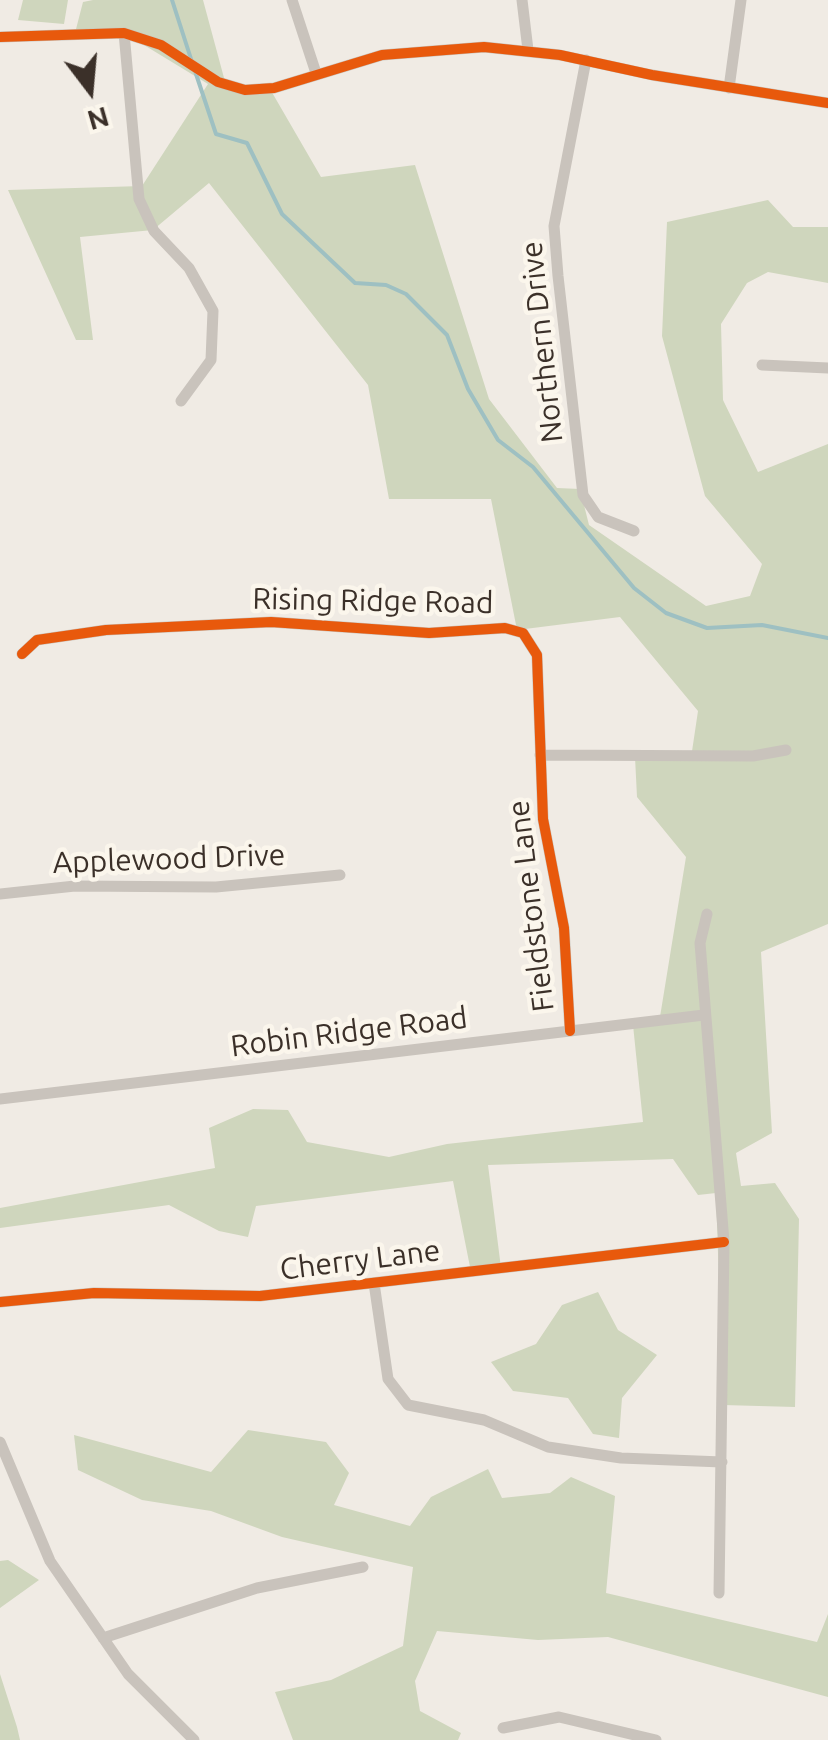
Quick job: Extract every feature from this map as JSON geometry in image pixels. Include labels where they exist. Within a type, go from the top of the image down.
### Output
[{"type":"street","points":[[292,0],[316,72]]},
{"type":"street","points":[[522,0],[528,50]]},
{"type":"street","points":[[729,88],[741,0]]},
{"type":"street","points":[[124,34],[139,199],[154,231],[189,268],[212,312],[210,360],[182,400]]},
{"type":"street","points":[[0,37],[124,34],[161,45],[231,88],[256,90],[416,50],[528,50],[828,103]]},
{"type":"street","name":"Northern Drive","points":[[586,60],[554,226],[558,276],[583,495],[598,517],[634,532]]},
{"type":"street","points":[[762,365],[828,368]]},
{"type":"street","name":"Rising Ridge Road","points":[[22,654],[37,640],[106,630],[270,622],[429,633],[505,628],[522,634],[536,655]]},
{"type":"street","name":"Fieldstone Lane","points":[[536,655],[542,820],[567,956],[570,1031]]},
{"type":"street","points":[[540,756],[753,756],[786,750]]},
{"type":"street","name":"Applewood Drive","points":[[0,894],[76,886],[216,888],[340,875]]},
{"type":"street","points":[[707,914],[700,942],[724,1242],[719,1593]]},
{"type":"street","name":"Robin Ridge Road","points":[[0,1099],[704,1016]]},
{"type":"street","name":"Cherry Lane","points":[[0,1302],[94,1293],[260,1296],[724,1242]]},
{"type":"street","points":[[374,1283],[388,1379],[399,1398],[414,1408],[484,1420],[548,1447],[621,1458],[722,1462]]},
{"type":"street","points":[[0,1442],[50,1560],[128,1674],[194,1740]]},
{"type":"street","points":[[103,1638],[257,1588],[362,1567]]},
{"type":"street","points":[[504,1728],[560,1717],[656,1740]]},
{"type":"green space","points":[[23,0],[68,0],[64,24],[18,20]]},
{"type":"green space","points":[[203,0],[227,89],[270,89],[321,177],[415,165],[489,399],[557,488],[580,489],[589,525],[706,606],[750,596],[762,564],[705,496],[662,336],[667,222],[768,200],[793,227],[828,227],[828,283],[768,272],[747,283],[721,324],[723,400],[758,472],[828,444],[828,924],[761,952],[772,1133],[736,1153],[741,1186],[775,1183],[799,1219],[795,1407],[723,1405],[716,1193],[698,1195],[673,1159],[488,1165],[501,1268],[471,1272],[453,1181],[256,1206],[248,1237],[219,1231],[169,1205],[0,1228],[0,1208],[215,1168],[209,1128],[253,1109],[288,1110],[307,1142],[389,1157],[447,1144],[643,1122],[633,1025],[659,1023],[686,857],[637,797],[635,757],[691,758],[698,711],[620,617],[517,630],[491,499],[389,499],[368,385],[209,183],[153,230],[80,237],[93,340],[76,340],[8,190],[142,186],[208,84],[121,31],[75,33],[83,2]]},
{"type":"green space","points":[[598,1292],[618,1330],[657,1355],[622,1398],[619,1438],[593,1434],[568,1398],[513,1391],[491,1362],[536,1344],[562,1305]]},
{"type":"green space","points":[[248,1430],[326,1442],[349,1473],[334,1505],[410,1526],[431,1497],[488,1469],[502,1498],[550,1493],[571,1477],[615,1496],[606,1593],[817,1642],[828,1614],[828,1697],[608,1637],[538,1640],[437,1631],[415,1681],[420,1711],[461,1733],[458,1740],[293,1740],[275,1692],[331,1680],[403,1646],[413,1567],[282,1537],[211,1511],[142,1500],[78,1470],[74,1435],[211,1472]]},
{"type":"green space","points":[[8,1560],[39,1580],[0,1608],[0,1561]]},
{"type":"green space","points":[[0,1674],[17,1727],[20,1740],[0,1740]]},
{"type":"waterway","points":[[172,0],[192,62]]},
{"type":"waterway","points":[[195,71],[216,134],[247,143],[282,214],[355,283],[386,285],[406,294],[447,335],[468,389],[498,440],[533,467],[634,588],[666,613],[707,628],[762,625],[828,638]]},
{"type":"cycle path","points":[[0,37],[124,33],[161,45],[218,82],[245,90],[274,88],[382,55],[484,47],[560,55],[652,75],[828,103]]},
{"type":"cycle path","points":[[22,654],[37,640],[106,630],[271,622],[429,633],[505,628],[523,633],[537,655],[543,819],[564,928],[570,1031]]},
{"type":"cycle path","points":[[0,1302],[94,1293],[260,1296],[724,1242]]}]
